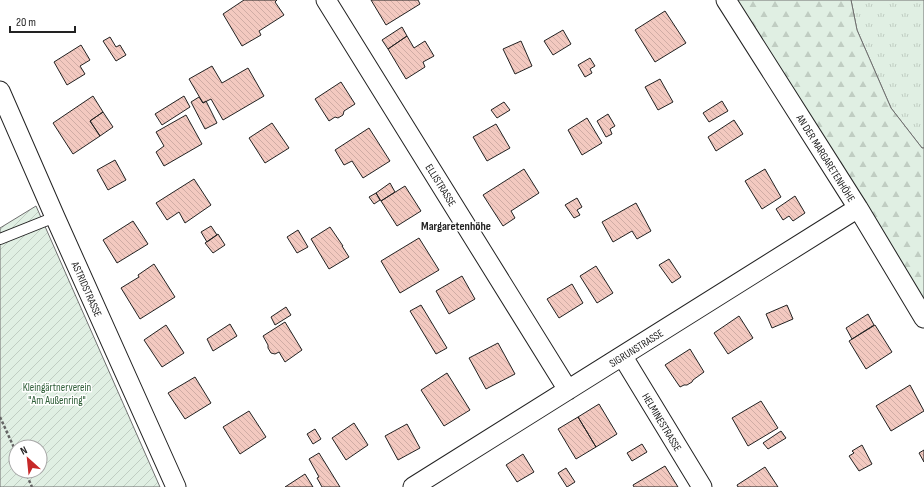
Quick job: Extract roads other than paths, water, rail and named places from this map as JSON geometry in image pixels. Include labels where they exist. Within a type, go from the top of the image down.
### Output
[{"type":"street","name":"ELLISTRASSE","points":[[326,0],[568,390]]},
{"type":"street","name":"AN DER MARGARETENHÖHE","points":[[726,0],[858,208],[924,318]]},
{"type":"street","name":"ASTRIDSTRASSE","points":[[0,91],[54,217],[176,487]]},
{"type":"street","name":"SIGRUNSTRASSE","points":[[412,487],[623,357],[858,208]]},
{"type":"street","name":"HELMINESTRASSE","points":[[623,357],[702,487]]},
{"type":"lane","points":[[0,239],[54,217]]},
{"type":"district","name":"Margaretenhöhe","points":[[456,226]]},
{"type":"park label","name":"Kleingärtnerverein \"Am Außenring\"","points":[[57,393]]}]
